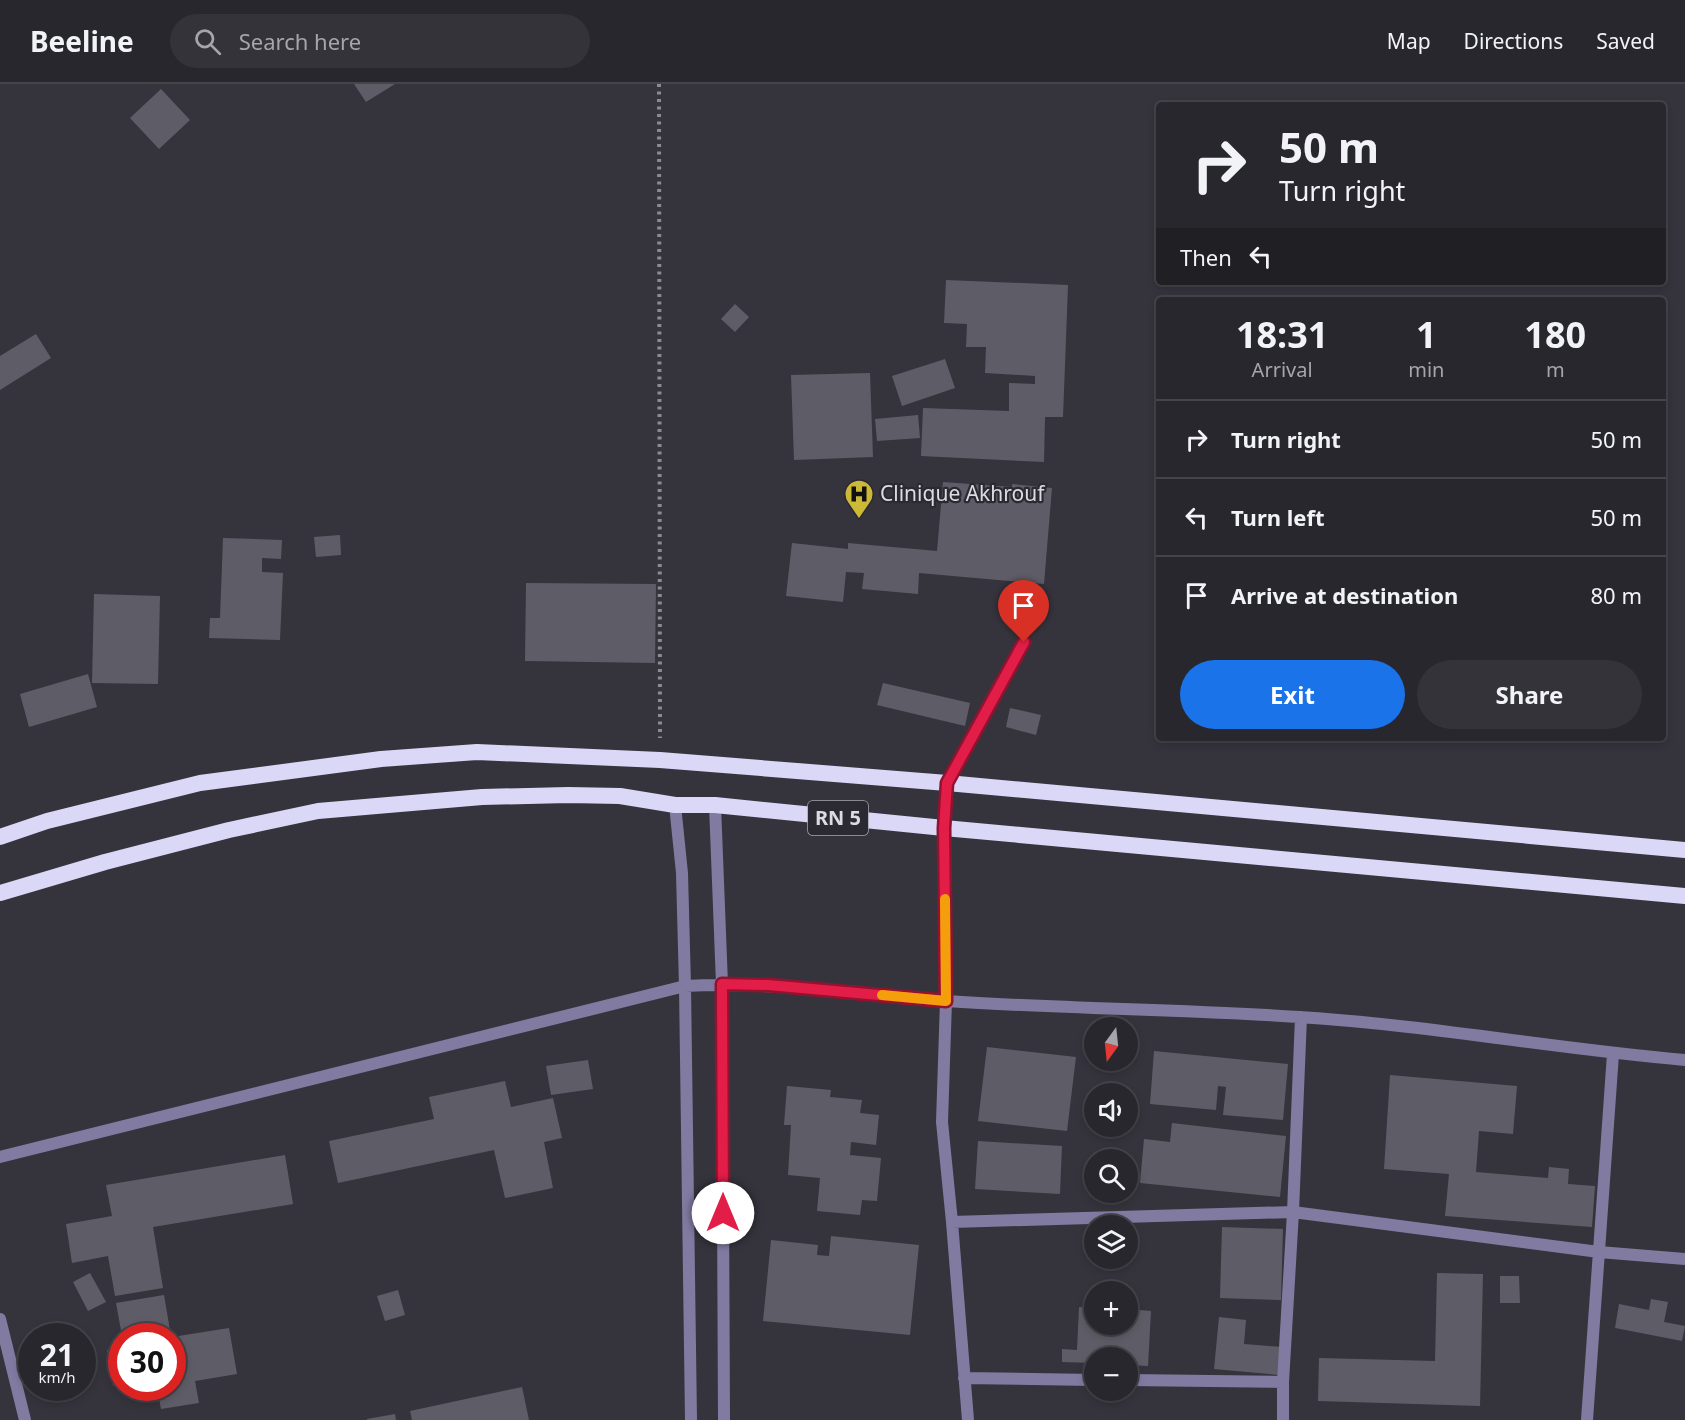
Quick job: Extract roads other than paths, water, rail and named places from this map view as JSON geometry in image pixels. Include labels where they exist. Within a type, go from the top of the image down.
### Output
[{"type":"highway","name":"RN 5","points":[[0,837],[47,821],[200,783],[381,759],[477,752],[660,760],[947,783],[1685,850]]},
{"type":"highway","name":"RN 5","points":[[0,893],[105,862],[229,830],[318,811],[482,797],[568,795],[620,796],[675,806],[715,805],[1685,896]]},
{"type":"street","points":[[968,1420],[942,1122],[946,1001],[944,828],[947,783],[1024,642]]},
{"type":"street","points":[[715,805],[722,984],[724,1420]]},
{"type":"street","points":[[675,806],[682,873],[685,986],[691,1420]]},
{"type":"street","points":[[0,1157],[685,986],[768,985],[946,1001],[1301,1017],[1613,1054],[1685,1060]]},
{"type":"street","points":[[1283,1420],[1282,1382],[1293,1212],[1301,1017]]},
{"type":"street","points":[[1587,1420],[1613,1054]]},
{"type":"street","points":[[952,1222],[1293,1212],[1599,1252],[1685,1259]]},
{"type":"street","points":[[0,1319],[2,1338],[25,1420]]},
{"type":"street","points":[[964,1378],[1084,1380]]},
{"type":"street","points":[[1138,1380],[1282,1382]]},
{"type":"place","name":"Clinique Akhrouf","points":[[859,520]]}]
